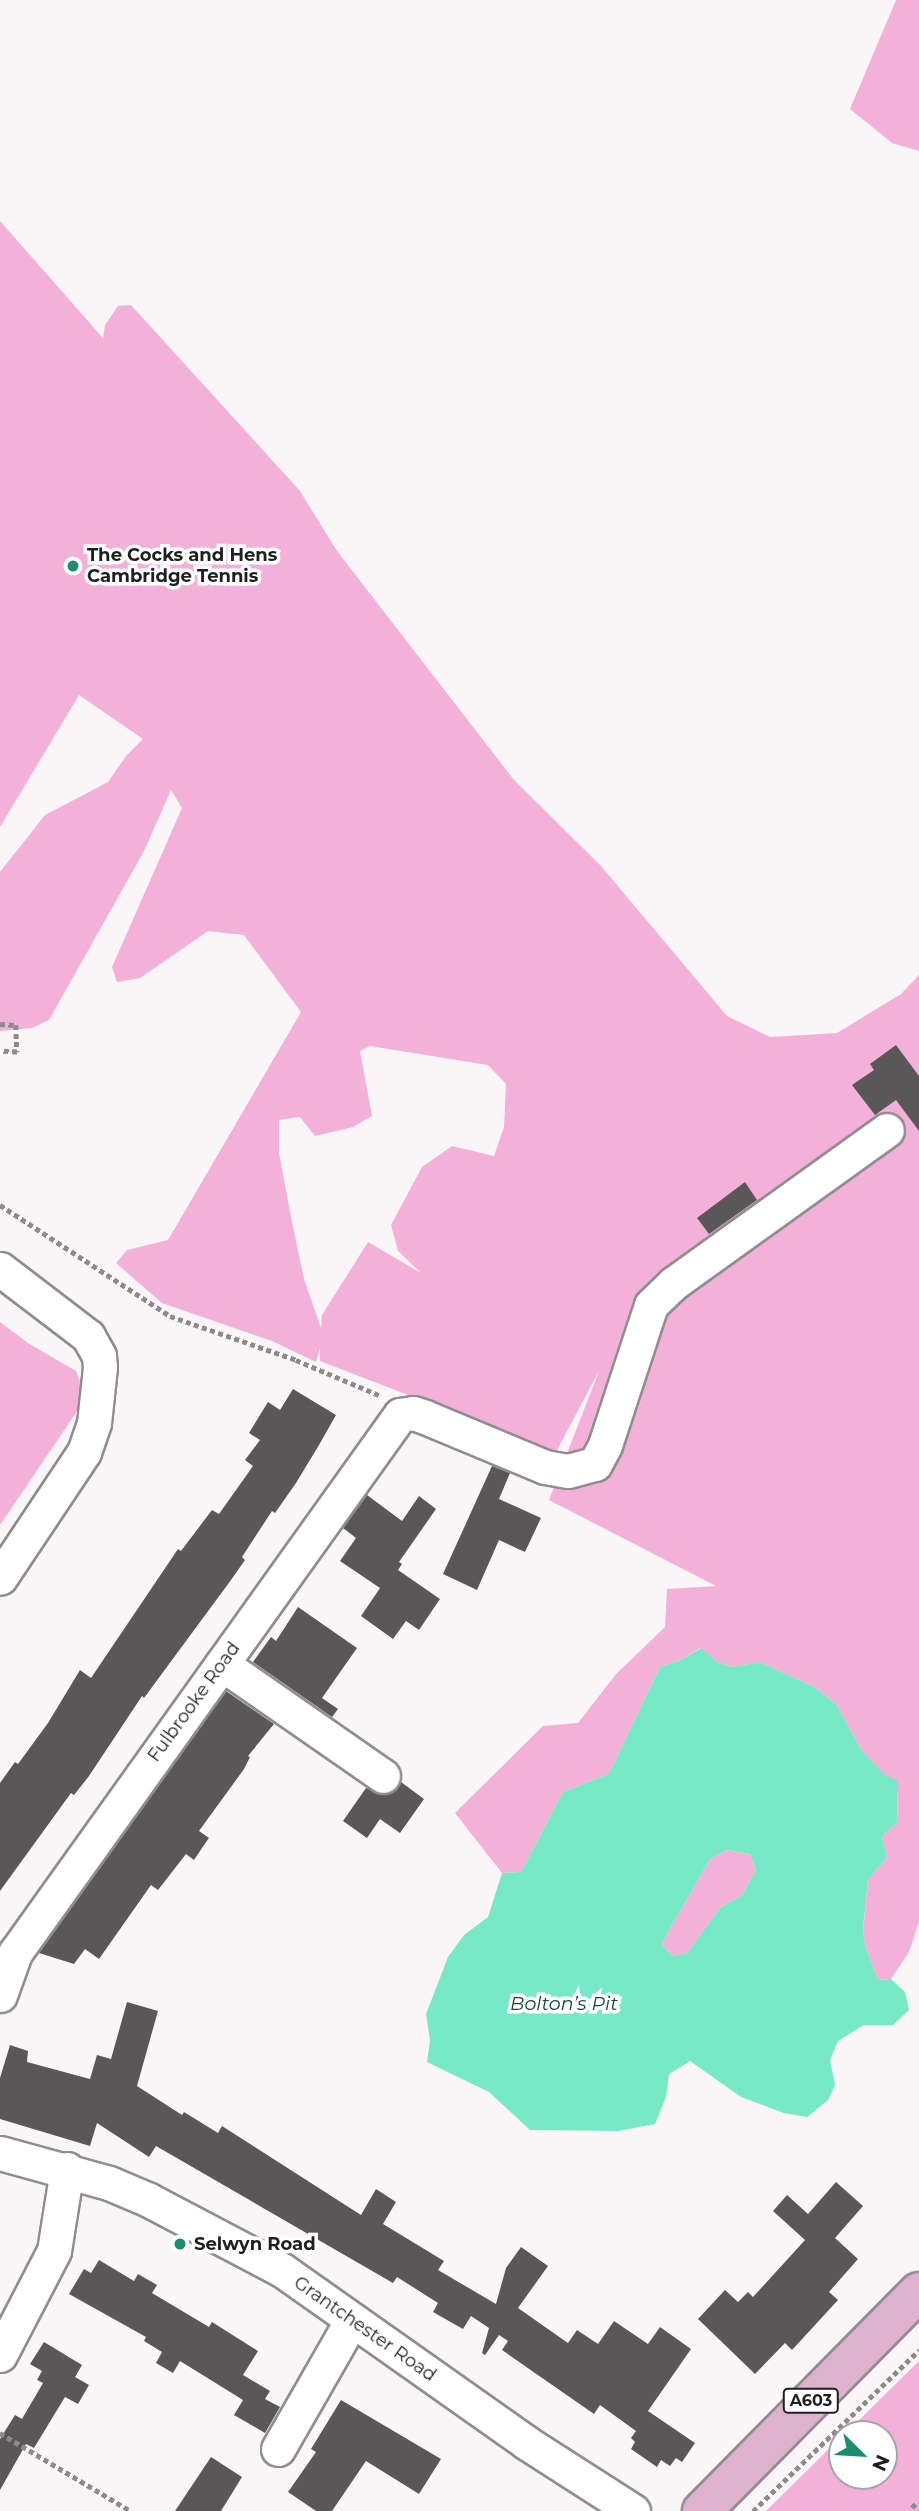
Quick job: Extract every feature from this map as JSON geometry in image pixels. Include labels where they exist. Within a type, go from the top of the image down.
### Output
[{"type":"main road","name":"A603","points":[[702,2511],[919,2292]]},
{"type":"street","points":[[400,1415],[412,1413],[425,1417],[545,1467],[568,1471],[595,1464],[605,1445],[651,1305],[674,1283],[887,1130]]},
{"type":"street","points":[[0,1269],[88,1336],[95,1346],[100,1367],[95,1414],[84,1452],[0,1578]]},
{"type":"street","name":"Fulbrooke Road","points":[[0,1995],[7,1951],[222,1664],[400,1415]]},
{"type":"street","points":[[222,1664],[383,1776]]},
{"type":"street","name":"Grantchester Road","points":[[0,2153],[67,2169],[109,2183],[161,2206],[282,2270],[527,2443],[633,2511]]},
{"type":"street","points":[[0,2355],[54,2251],[67,2169]]},
{"type":"street","points":[[278,2449],[352,2320]]},
{"type":"path","points":[[0,1024],[16,1025],[17,1052],[0,1051]]},
{"type":"path","points":[[0,1205],[170,1316],[296,1360],[397,1402],[400,1415]]},
{"type":"path","points":[[753,2511],[919,2350]]},
{"type":"path","points":[[0,2433],[131,2511]]},
{"type":"path","points":[[912,2504],[919,2510]]},
{"type":"shaded area","points":[[896,0],[919,0],[919,151],[892,143],[850,109]]},
{"type":"shaded area","points":[[0,221],[103,338],[105,325],[118,306],[131,305],[300,491],[337,551],[514,780],[601,866],[727,1016],[770,1037],[837,1033],[901,994],[919,975],[919,1922],[909,1952],[891,1979],[878,1980],[865,1946],[863,1931],[868,1880],[887,1857],[882,1836],[897,1823],[898,1793],[862,1751],[836,1704],[814,1687],[760,1662],[732,1667],[717,1662],[700,1648],[679,1661],[660,1667],[609,1774],[563,1792],[521,1872],[502,1873],[455,1813],[543,1726],[578,1723],[616,1674],[665,1627],[667,1589],[716,1586],[549,1500],[599,1371],[556,1452],[320,1361],[320,1348],[316,1362],[272,1341],[162,1303],[116,1263],[127,1250],[168,1240],[301,1012],[244,935],[208,931],[140,978],[117,982],[112,967],[182,808],[171,790],[144,851],[49,1020],[32,1028],[0,1031],[0,872],[45,815],[108,782],[126,756],[143,739],[79,695],[0,827]],"holes":[[[370,1046],[488,1065],[506,1084],[504,1127],[494,1156],[452,1146],[422,1167],[391,1225],[398,1251],[421,1273],[368,1242],[322,1315],[321,1328],[304,1279],[292,1222],[279,1153],[279,1120],[300,1117],[315,1136],[353,1127],[372,1116],[360,1051]]]},
{"type":"shaded area","points":[[0,1322],[28,1343],[76,1371],[86,1398],[0,1525]]},
{"type":"shaded area","points":[[727,1850],[750,1854],[756,1870],[742,1895],[720,1908],[687,1953],[673,1956],[662,1945],[668,1932],[710,1859]]},
{"type":"shaded area","points":[[919,2361],[919,2511],[766,2511],[828,2450],[828,2490],[898,2490],[898,2420],[859,2420]]},
{"type":"water","name":"Bolton’s Pit","points":[[701,1648],[717,1662],[732,1667],[760,1662],[814,1687],[836,1704],[862,1751],[885,1775],[898,1781],[897,1823],[882,1836],[887,1857],[868,1880],[863,1929],[865,1946],[878,1980],[891,1979],[905,1992],[909,2010],[893,2025],[864,2025],[838,2041],[830,2060],[835,2085],[828,2100],[807,2117],[784,2113],[741,2097],[690,2061],[669,2074],[666,2097],[655,2124],[618,2131],[530,2130],[489,2092],[427,2062],[430,2041],[426,2014],[448,1957],[464,1935],[488,1917],[502,1873],[521,1872],[563,1792],[609,1774],[660,1667],[679,1661]],"holes":[[[727,1850],[750,1854],[756,1870],[742,1895],[720,1908],[687,1953],[673,1956],[662,1945],[710,1859]]]},
{"type":"building","points":[[896,1045],[919,1076],[919,1131],[896,1100],[875,1115],[852,1085],[874,1070],[870,1064]]},
{"type":"building","points":[[745,1182],[757,1200],[709,1234],[697,1218]]},
{"type":"building","points":[[293,1389],[336,1415],[319,1445],[296,1483],[275,1513],[272,1511],[242,1557],[245,1560],[231,1580],[144,1698],[142,1696],[89,1776],[74,1795],[71,1793],[0,1891],[0,1783],[15,1762],[18,1764],[48,1723],[80,1670],[91,1678],[178,1549],[181,1551],[212,1510],[219,1514],[253,1466],[245,1460],[260,1440],[249,1433],[268,1402],[280,1410]]},
{"type":"building","points":[[492,1466],[510,1473],[499,1499],[541,1518],[525,1552],[499,1540],[477,1590],[443,1574]]},
{"type":"building","points":[[367,1495],[402,1521],[419,1496],[436,1509],[399,1562],[402,1564],[398,1570],[440,1599],[419,1630],[406,1621],[393,1639],[361,1616],[380,1588],[340,1561],[356,1538],[343,1528]]},
{"type":"building","points":[[298,1607],[357,1648],[322,1698],[338,1709],[332,1717],[253,1662],[271,1637],[276,1641]]},
{"type":"building","points":[[226,1691],[274,1724],[248,1756],[250,1757],[244,1769],[199,1831],[209,1838],[194,1860],[186,1854],[158,1890],[151,1885],[99,1959],[85,1949],[74,1964],[39,1953]]},
{"type":"building","points":[[401,1782],[424,1799],[400,1833],[380,1819],[367,1838],[343,1821],[366,1788],[382,1795],[392,1793]]},
{"type":"building","points":[[127,2002],[158,2011],[137,2086],[182,2115],[184,2112],[218,2133],[222,2126],[361,2215],[376,2189],[396,2202],[383,2224],[444,2261],[438,2270],[496,2304],[506,2268],[521,2247],[548,2266],[518,2308],[568,2343],[577,2330],[598,2344],[614,2321],[648,2344],[660,2327],[691,2349],[648,2411],[695,2443],[682,2462],[676,2458],[670,2466],[661,2460],[657,2467],[631,2449],[635,2442],[631,2438],[636,2431],[600,2405],[594,2414],[502,2350],[508,2341],[499,2335],[485,2355],[482,2353],[489,2328],[471,2316],[463,2329],[433,2312],[438,2303],[397,2277],[393,2283],[156,2146],[149,2157],[97,2123],[90,2146],[0,2119],[0,2078],[10,2045],[28,2051],[27,2062],[90,2079],[97,2055],[111,2059]]},
{"type":"building","points":[[836,2182],[863,2206],[835,2238],[858,2259],[829,2292],[838,2300],[792,2350],[785,2343],[755,2374],[698,2319],[725,2290],[738,2302],[748,2292],[753,2297],[805,2240],[773,2211],[787,2195],[808,2214]]},
{"type":"building","points":[[99,2260],[134,2281],[138,2274],[157,2285],[152,2293],[209,2327],[212,2322],[258,2351],[243,2375],[270,2391],[265,2399],[280,2407],[265,2433],[234,2415],[243,2400],[180,2361],[173,2373],[156,2363],[162,2352],[144,2341],[146,2337],[69,2294],[84,2269],[91,2273]]},
{"type":"building","points":[[44,2342],[82,2365],[75,2377],[89,2385],[78,2404],[65,2397],[34,2448],[26,2444],[0,2490],[0,2439],[15,2415],[22,2419],[43,2383],[37,2380],[42,2371],[30,2364]]},
{"type":"building","points":[[341,2400],[441,2459],[419,2494],[366,2461],[332,2511],[316,2511],[288,2492],[316,2452],[311,2449]]},
{"type":"building","points":[[211,2457],[242,2477],[221,2511],[175,2511]]},
{"type":"place","name":"The Cocks and Hens Cambridge Tennis","points":[[73,566]]},
{"type":"place","name":"Selwyn Road","points":[[180,2244]]}]
